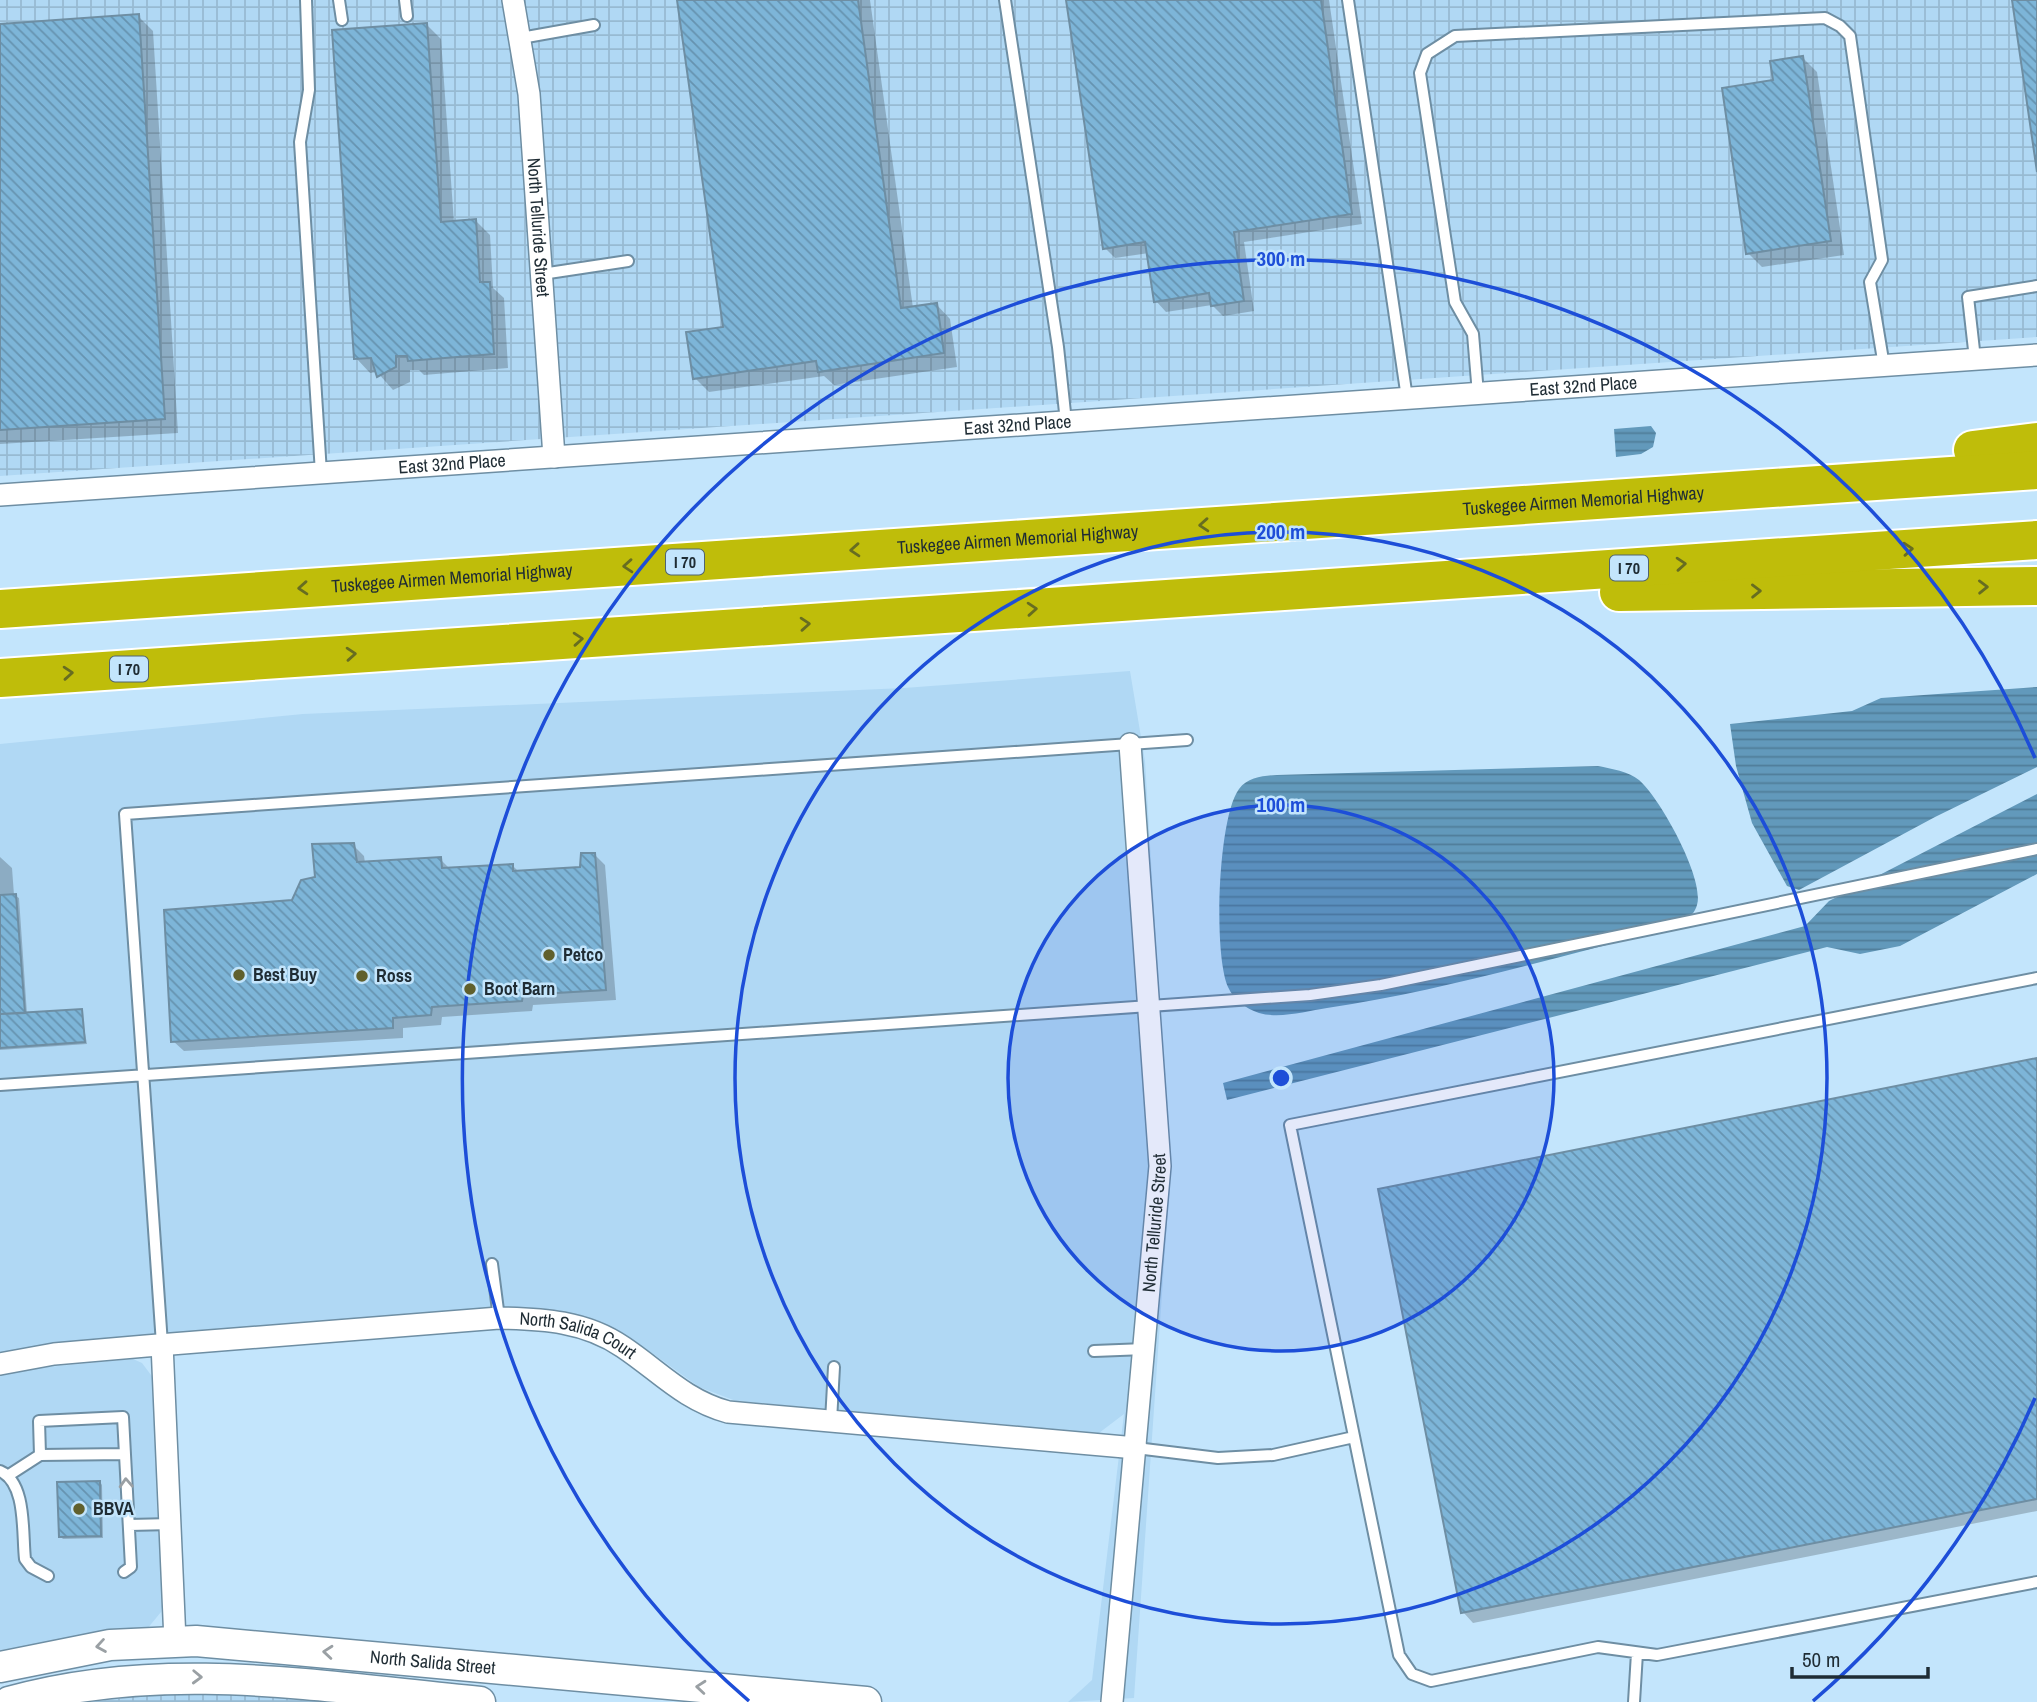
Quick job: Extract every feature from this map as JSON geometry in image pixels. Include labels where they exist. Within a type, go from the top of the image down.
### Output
[{"type":"highway","points":[[1370,513],[1750,476],[2037,442]]},
{"type":"highway","name":"Tuskegee Airmen Memorial Highway","points":[[0,609],[1370,513],[2037,470]]},
{"type":"highway","name":"I 70","points":[[0,678],[2037,540]]},
{"type":"highway","points":[[1222,596],[2037,586]]},
{"type":"street","name":"North Telluride Street","points":[[513,0],[529,94],[554,457]]},
{"type":"street","name":"East 32nd Place","points":[[0,495],[2037,355]]},
{"type":"street","name":"North Telluride Street","points":[[1112,1702],[1160,1166],[1130,744]]},
{"type":"street","name":"North Salida Court","points":[[0,1364],[54,1354],[499,1318],[537,1319],[586,1327],[623,1346],[669,1384],[707,1406],[761,1416],[1136,1448]]},
{"type":"street","points":[[162,1345],[172,1524],[175,1641]]},
{"type":"street","name":"North Salida Street","points":[[0,1667],[110,1645],[175,1641],[247,1644],[866,1702]]},
{"type":"street","name":"North Salida Street","points":[[9,1702],[115,1680],[196,1677],[480,1702]]},
{"type":"lane","points":[[306,0],[309,90],[300,142],[321,473]]},
{"type":"lane","points":[[339,0],[342,20]]},
{"type":"lane","points":[[405,0],[407,16]]},
{"type":"lane","points":[[1005,0],[1056,335],[1066,422]]},
{"type":"lane","points":[[1349,0],[1407,398]]},
{"type":"lane","points":[[1478,394],[1473,334],[1455,302],[1420,73],[1427,54],[1455,36],[1825,18],[1840,26],[1850,36],[1882,260],[1870,282],[1884,366]]},
{"type":"lane","points":[[521,38],[594,25]]},
{"type":"lane","points":[[542,274],[628,261]]},
{"type":"lane","points":[[1975,359],[1968,297],[2037,286]]},
{"type":"lane","points":[[162,1345],[125,814],[1187,740]]},
{"type":"lane","points":[[0,1085],[1310,995],[1381,985],[2037,849]]},
{"type":"lane","points":[[2037,978],[1290,1125],[1399,1655],[1412,1674],[1431,1681],[1598,1647],[1657,1655],[2037,1582]]},
{"type":"lane","points":[[492,1264],[499,1318]]},
{"type":"lane","points":[[1094,1351],[1144,1349]]},
{"type":"lane","points":[[831,1421],[834,1367]]},
{"type":"lane","points":[[40,1455],[39,1421],[122,1417],[131,1567],[124,1572]]},
{"type":"lane","points":[[1136,1448],[1218,1458],[1273,1455],[1354,1437]]},
{"type":"lane","points":[[48,1576],[31,1567],[24,1559],[18,1489],[5,1473],[40,1455],[125,1454]]},
{"type":"lane","points":[[129,1525],[172,1524]]},
{"type":"lane","points":[[1634,1702],[1637,1653]]},
{"type":"shaded area","points":[[0,0],[2037,0],[2037,337],[0,476]]},
{"type":"shaded area","points":[[1651,426],[1656,433],[1653,447],[1641,454],[1616,457],[1614,429]]},
{"type":"shaded area","points":[[1130,671],[1145,761],[1170,1178],[1134,1698],[1068,1702],[1092,1680],[1124,1414],[1099,1433],[736,1401],[699,1387],[652,1353],[590,1320],[530,1308],[470,1310],[0,1357],[0,744],[303,714],[904,688]]},
{"type":"shaded area","points":[[2037,687],[2037,767],[1935,817],[1799,890],[1787,886],[1752,823],[1736,766],[1730,724],[1852,711],[1881,698]]},
{"type":"shaded area","points":[[1598,766],[1625,772],[1639,780],[1658,803],[1679,839],[1698,893],[1695,910],[1682,922],[1669,929],[1499,973],[1370,1001],[1293,1014],[1259,1013],[1240,1003],[1230,992],[1223,970],[1220,946],[1222,855],[1232,804],[1239,789],[1247,782],[1277,775]]},
{"type":"shaded area","points":[[2037,794],[2037,874],[1900,946],[1860,954],[1827,947],[1227,1100],[1223,1083],[1805,926],[1829,901]]},
{"type":"shaded area","points":[[133,1359],[142,1363],[154,1379],[157,1510],[163,1602],[161,1612],[147,1629],[0,1661],[0,1376],[16,1370]]},
{"type":"shaded area","points":[[176,1692],[284,1697],[342,1702],[90,1702]]},
{"type":"building","points":[[677,0],[858,0],[901,308],[937,303],[944,353],[818,372],[816,361],[693,379],[686,332],[723,327]]},
{"type":"building","points":[[1066,0],[1321,0],[1352,214],[1234,232],[1244,301],[1211,306],[1209,293],[1154,302],[1145,242],[1103,249]]},
{"type":"building","points":[[2012,0],[2037,0],[2037,172]]},
{"type":"building","points":[[139,14],[165,419],[0,430],[0,24]]},
{"type":"building","points":[[427,23],[441,222],[476,219],[480,282],[490,282],[494,354],[408,361],[407,356],[396,356],[396,367],[377,377],[371,358],[354,359],[332,30]]},
{"type":"building","points":[[1803,56],[1831,241],[1746,254],[1722,88],[1773,80],[1770,61]]},
{"type":"building","points":[[354,843],[357,862],[441,857],[442,868],[513,864],[513,871],[580,867],[581,853],[595,853],[606,990],[523,995],[522,1001],[432,1007],[431,1015],[393,1018],[393,1028],[171,1042],[164,910],[292,900],[301,880],[315,877],[312,844]]},
{"type":"building","points":[[16,894],[25,1013],[0,1014],[0,895]]},
{"type":"building","points":[[82,1009],[85,1042],[0,1048],[0,1014]]},
{"type":"building","points":[[2037,1058],[2037,1499],[1461,1613],[1378,1189]]},
{"type":"building","name":"BBVA","points":[[100,1481],[101,1536],[59,1537],[57,1482]]},
{"type":"place","name":"Petco","points":[[549,955]]},
{"type":"place","name":"Best Buy","points":[[239,975]]},
{"type":"place","name":"Ross","points":[[362,976]]},
{"type":"place","name":"Boot Barn","points":[[470,989]]},
{"type":"place","name":"BBVA","points":[[79,1509]]}]
